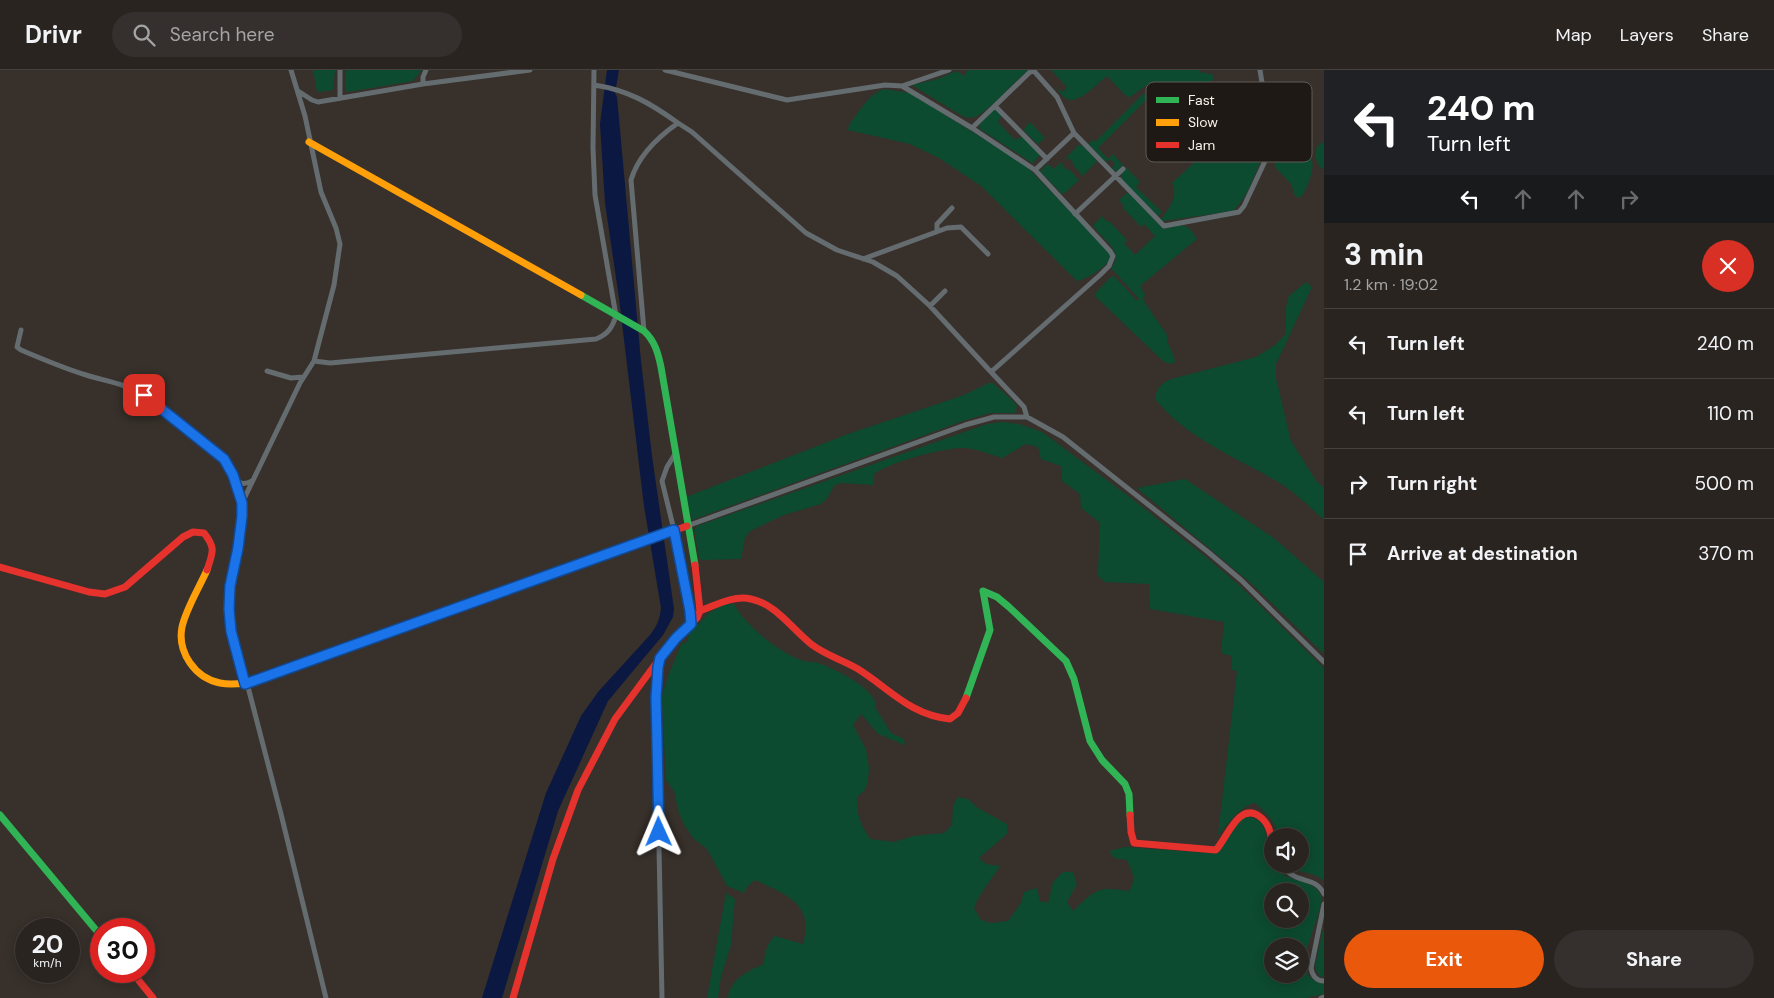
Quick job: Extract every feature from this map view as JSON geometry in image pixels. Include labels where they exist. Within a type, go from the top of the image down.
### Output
[{"type":"street","points":[[291,70],[305,116],[321,192],[336,228],[340,244],[334,285],[314,361],[303,377],[242,503],[239,541],[228,598],[231,631],[326,998]]},
{"type":"street","points":[[340,70],[340,98]]},
{"type":"street","points":[[423,84],[426,70]]},
{"type":"street","points":[[298,91],[318,102],[423,84],[530,70]]},
{"type":"street","points":[[314,361],[330,364],[596,339],[604,336],[611,329],[618,317],[595,195],[593,148],[594,70]]},
{"type":"street","points":[[665,70],[787,100],[878,86],[902,86],[949,70]]},
{"type":"street","points":[[972,128],[1030,72],[1034,71],[1057,96],[1074,133],[1164,226],[1239,212],[1244,206],[1265,162]]},
{"type":"street","points":[[594,85],[630,94],[647,102],[692,132],[806,233],[837,250],[879,265],[897,276],[930,306],[1024,407],[1027,417]]},
{"type":"street","points":[[902,86],[972,128],[1035,170],[1113,256],[1112,261],[1100,275],[991,372]]},
{"type":"street","points":[[995,106],[1047,159]]},
{"type":"street","points":[[641,330],[632,180],[634,172],[644,155],[666,131],[678,122]]},
{"type":"street","points":[[1035,170],[1074,133]]},
{"type":"street","points":[[310,142],[641,330],[650,336],[657,349],[696,569],[700,611],[697,618],[676,638],[660,658],[615,719],[578,790],[553,858],[513,998]]},
{"type":"street","points":[[1074,214],[1123,168]]},
{"type":"street","points":[[937,231],[936,224],[952,208]]},
{"type":"street","points":[[863,259],[937,231],[961,227],[988,254]]},
{"type":"street","points":[[930,306],[944,291]]},
{"type":"street","points":[[22,330],[17,347],[21,350],[84,375],[133,388],[144,395],[224,459],[229,466],[242,503]]},
{"type":"street","points":[[268,371],[291,378],[303,377]]},
{"type":"street","points":[[0,567],[90,592],[105,594],[124,586],[183,537],[193,532],[204,533],[212,543],[213,550],[182,629],[183,646],[195,670],[210,681],[230,686],[246,684],[965,425],[994,417],[1027,417],[1063,436],[1208,552],[1241,580],[1324,662]]},
{"type":"street","points":[[676,454],[667,467],[662,481],[674,530],[691,624]]},
{"type":"street","points":[[234,479],[241,484],[252,481]]},
{"type":"street","points":[[700,611],[727,600],[742,598],[761,602],[820,650],[859,670],[930,716],[950,719],[958,713],[963,705],[990,630],[983,591],[996,597],[1009,607],[1059,654],[1071,669],[1090,740],[1102,760],[1125,784],[1130,794],[1130,832],[1134,843],[1216,850],[1221,847],[1238,818],[1247,812],[1252,812],[1259,816],[1269,828]]},
{"type":"street","points":[[660,658],[656,697],[662,998]]},
{"type":"street","points":[[0,815],[90,923]]},
{"type":"street","points":[[1289,873],[1317,884],[1324,894]]},
{"type":"street","points":[[1324,904],[1311,968],[1312,974],[1316,978],[1324,980]]},
{"type":"street","points":[[141,983],[154,998]]},
{"type":"green space","points":[[313,70],[335,70],[333,90],[317,91]]},
{"type":"green space","points":[[346,70],[422,70],[413,81],[348,92],[345,89]]},
{"type":"green space","points":[[967,70],[1029,70],[988,108],[972,118],[964,117],[912,85],[938,79],[956,71],[965,76]]},
{"type":"green space","points":[[1051,70],[1200,70],[1199,72],[1212,74],[1214,77],[1210,82],[1146,82],[1146,86],[1130,97],[1126,96],[1107,76],[1077,99],[1066,98],[1058,91],[1059,89],[1063,92],[1067,87]]},
{"type":"green space","points":[[884,89],[910,93],[1024,164],[1109,251],[1111,257],[1109,261],[1096,272],[1077,281],[981,186],[939,158],[910,144],[848,130],[849,125],[864,104],[878,91]]},
{"type":"green space","points":[[1146,93],[1146,100],[1098,148],[1108,159],[1113,154],[1123,165],[1116,172],[1112,168],[1115,164],[1110,159],[1106,162],[1088,144],[1093,140],[1095,142],[1143,94]]},
{"type":"green space","points":[[994,109],[1002,115],[998,122],[1015,140],[1020,137],[1025,139],[1040,155],[1034,162],[1032,163],[980,129],[980,124]]},
{"type":"green space","points":[[1030,122],[1045,138],[1038,144],[1025,132],[1024,129]]},
{"type":"green space","points":[[1324,141],[1324,170],[1320,167],[1315,157],[1317,147]]},
{"type":"green space","points":[[1078,145],[1084,146],[1097,161],[1083,176],[1069,158],[1067,160],[1066,158]]},
{"type":"green space","points":[[1061,162],[1079,180],[1062,194],[1040,171],[1048,164],[1054,169]]},
{"type":"green space","points":[[1194,162],[1260,162],[1243,200],[1233,211],[1160,220],[1174,198],[1172,183]]},
{"type":"green space","points":[[1274,162],[1312,162],[1311,175],[1300,198],[1295,196],[1291,184],[1276,168]]},
{"type":"green space","points":[[1126,167],[1140,182],[1136,187],[1162,212],[1158,216],[1121,179],[1121,172]]},
{"type":"green space","points":[[1127,193],[1131,194],[1164,229],[1180,225],[1184,226],[1194,233],[1197,239],[1140,286],[1145,295],[1143,300],[1167,335],[1175,362],[1169,364],[1163,361],[1095,296],[1096,292],[1114,276],[1137,301],[1139,299],[1111,268],[1115,262],[1114,251],[1094,227],[1094,224],[1102,216],[1127,240],[1124,243],[1135,255],[1155,236],[1144,224],[1141,227],[1123,208],[1124,206],[1119,200]]},
{"type":"green space","points":[[1306,282],[1312,287],[1276,364],[1276,378],[1291,441],[1317,482],[1324,488],[1324,520],[1283,485],[1198,437],[1168,413],[1155,399],[1160,386],[1171,379],[1256,357],[1275,345],[1286,334],[1286,308],[1289,296]]},
{"type":"green space","points":[[989,383],[993,383],[1013,401],[1017,406],[1015,413],[990,413],[963,421],[692,520],[686,497],[848,434],[964,395]]},
{"type":"green space","points":[[1003,422],[1019,424],[1042,432],[1206,557],[1239,585],[1324,668],[1324,881],[1307,873],[1309,873],[1309,828],[1276,828],[1267,814],[1255,803],[1239,812],[1218,835],[1237,671],[1232,670],[1232,656],[1221,653],[1224,622],[1150,609],[1149,584],[1105,582],[1098,576],[1100,523],[1081,508],[1080,494],[1062,481],[1061,466],[1041,459],[1038,447],[1026,444],[1002,458],[976,450],[960,448],[903,461],[874,474],[873,485],[840,483],[834,486],[828,497],[821,504],[784,515],[750,531],[745,538],[741,559],[702,560],[699,557],[694,530],[697,526],[987,424]]},
{"type":"green space","points":[[1185,479],[1274,538],[1324,582],[1324,654],[1252,584],[1137,488]]},
{"type":"green space","points":[[724,604],[734,604],[746,621],[764,638],[784,652],[804,661],[819,663],[852,679],[873,697],[876,704],[875,707],[891,733],[904,739],[905,745],[878,734],[861,714],[853,725],[866,749],[869,768],[865,790],[857,797],[857,809],[864,829],[870,839],[894,842],[913,836],[944,833],[952,825],[953,806],[958,797],[968,799],[978,808],[1007,824],[1008,833],[979,858],[986,864],[1000,866],[976,902],[974,908],[981,920],[991,923],[1008,921],[1021,903],[1024,892],[1037,888],[1040,901],[1048,903],[1053,882],[1063,872],[1073,872],[1077,884],[1067,902],[1073,911],[1092,894],[1103,889],[1129,891],[1133,879],[1127,860],[1114,858],[1109,851],[1125,847],[1208,853],[1231,832],[1244,816],[1254,818],[1264,829],[1264,873],[1280,873],[1306,883],[1264,883],[1264,928],[1309,928],[1309,884],[1318,890],[1321,896],[1317,919],[1309,943],[1309,938],[1264,938],[1264,983],[1309,983],[1309,974],[1312,979],[1324,984],[1324,994],[1306,998],[728,998],[729,991],[741,976],[764,964],[766,949],[775,936],[803,944],[806,930],[805,919],[795,902],[777,890],[755,880],[747,887],[744,893],[727,886],[707,849],[694,839],[684,825],[679,813],[674,791],[666,780],[662,697],[668,676],[682,642],[685,644],[689,637],[688,635],[709,613]]},
{"type":"green space","points":[[726,893],[735,899],[731,945],[721,977],[718,998],[707,998]]},
{"type":"green space","points":[[1324,925],[1324,977],[1321,977],[1315,966]]},
{"type":"water","points":[[607,70],[619,70],[615,93],[617,97],[641,361],[652,456],[674,609],[673,617],[663,635],[608,701],[558,811],[502,998],[482,998],[546,793],[581,716],[598,692],[655,629],[661,612],[644,506],[619,298],[605,203],[600,124]]},
{"type":"traffic: fast","points":[[581,295],[644,331],[656,348],[661,367],[695,565]]},
{"type":"traffic: fast","points":[[966,698],[990,630],[983,591],[997,597],[1009,607],[1066,661],[1074,679],[1090,741],[1102,760],[1125,784],[1129,794],[1130,815]]},
{"type":"traffic: fast","points":[[0,815],[90,923]]},
{"type":"traffic: slow","points":[[309,142],[581,295]]},
{"type":"traffic: slow","points":[[207,570],[184,620],[181,636],[182,646],[196,670],[203,676],[223,684],[247,683],[455,609]]},
{"type":"traffic: jam","points":[[455,609],[687,526]]},
{"type":"traffic: jam","points":[[0,567],[89,592],[105,594],[125,587],[183,537],[193,532],[204,533],[212,547],[207,570]]},
{"type":"traffic: jam","points":[[513,998],[553,859],[578,790],[615,719],[660,658],[676,638],[697,618],[700,611],[695,565]]},
{"type":"traffic: jam","points":[[700,611],[738,598],[760,602],[776,611],[816,648],[858,669],[912,707],[936,717],[950,719],[958,713],[966,698]]},
{"type":"traffic: jam","points":[[1130,815],[1134,843],[1216,850],[1234,823],[1245,814],[1252,813],[1259,816],[1268,828]]},
{"type":"traffic: jam","points":[[141,983],[153,998]]},
{"type":"route","points":[[144,395],[224,459],[233,475],[242,503],[242,516],[228,598],[229,620],[245,684],[674,530],[691,624],[676,638],[660,658],[658,667],[656,697],[659,832]]}]
